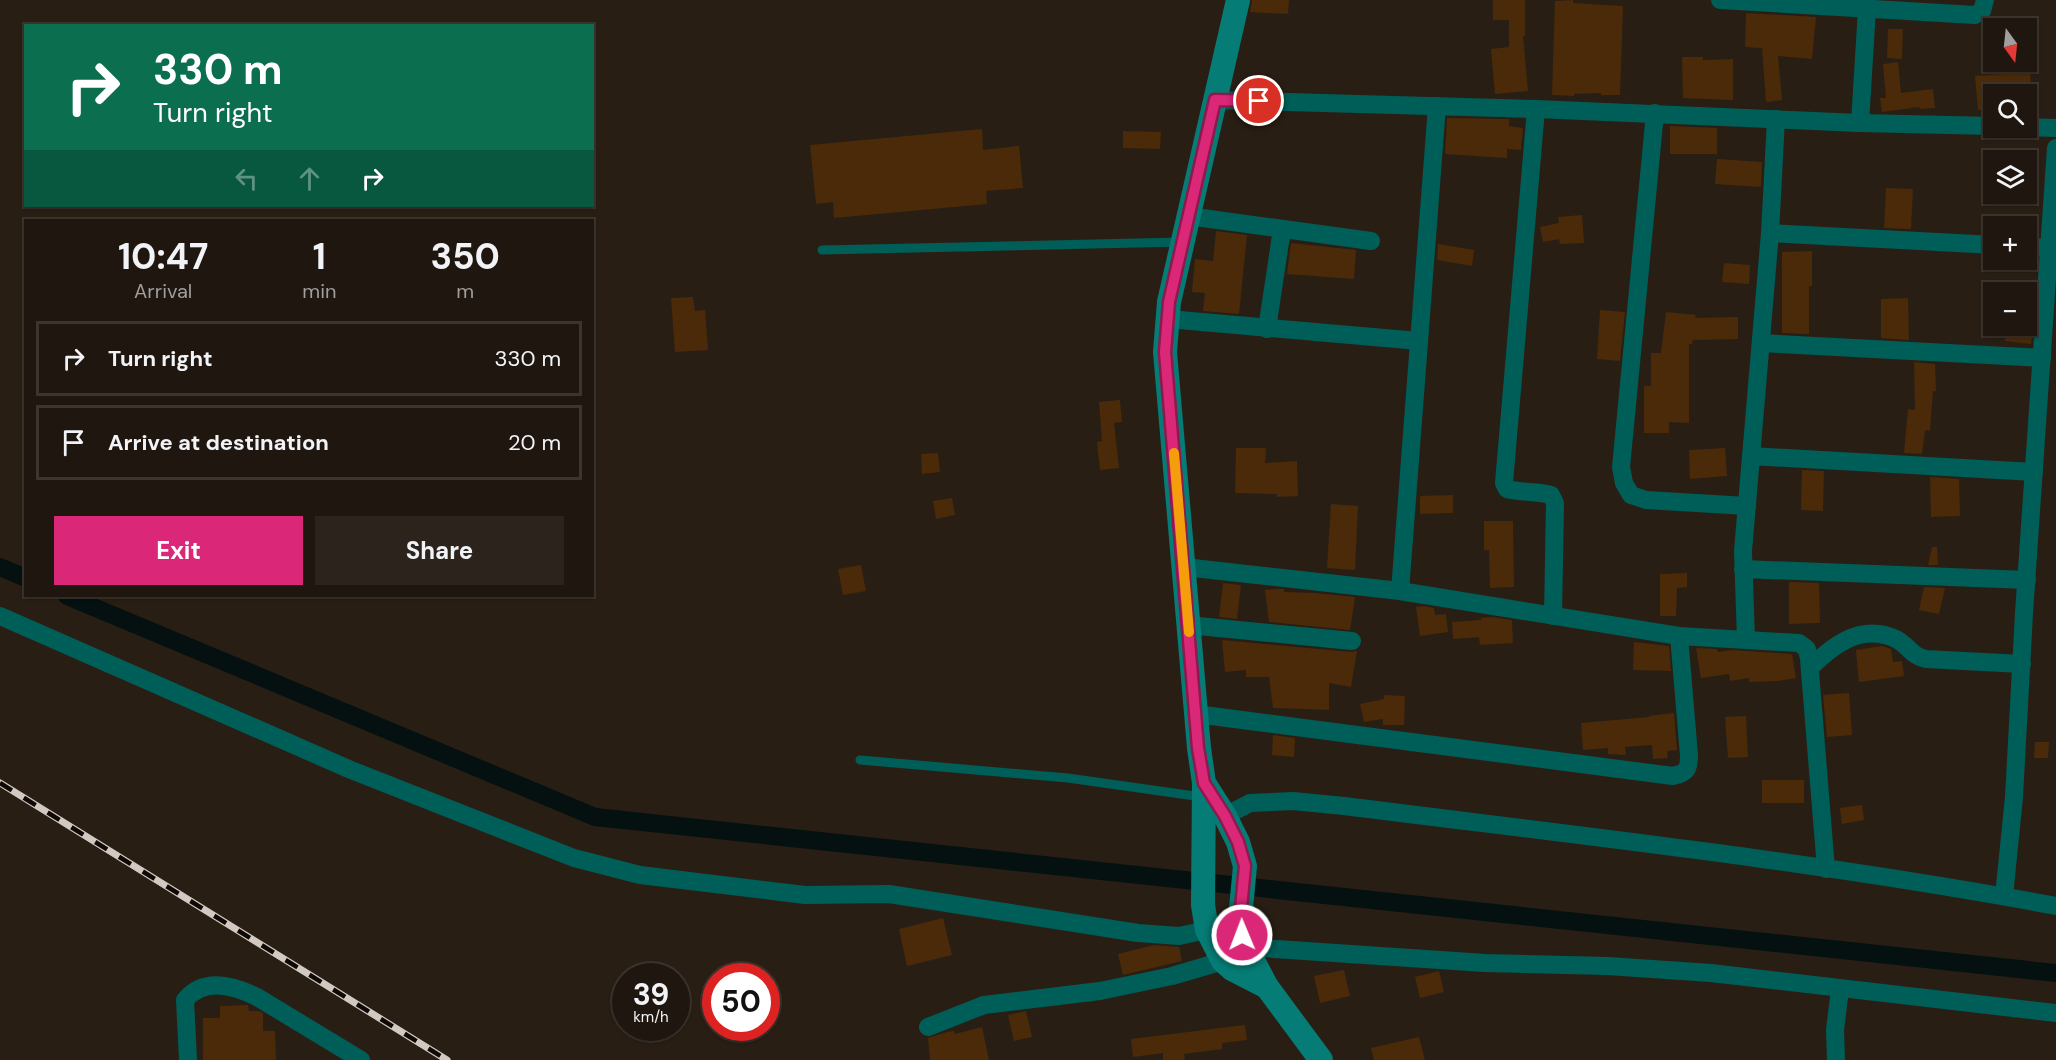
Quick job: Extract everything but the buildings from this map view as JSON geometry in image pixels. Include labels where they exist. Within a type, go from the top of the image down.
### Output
[{"type":"main road","points":[[1238,0],[1169,302],[1165,352],[1198,748],[1204,790],[1203,905],[1207,930],[1223,961],[1232,969],[1267,987]]},
{"type":"main road","points":[[1204,790],[1225,816],[1238,842],[1245,866],[1240,919],[1246,947],[1267,987],[1318,1060]]},
{"type":"street","points":[[1720,0],[1754,0],[1975,15],[1982,11],[1985,0]]},
{"type":"street","points":[[1860,123],[1867,9]]},
{"type":"street","points":[[1215,100],[1983,126]]},
{"type":"street","points":[[1400,591],[1437,106]]},
{"type":"street","points":[[1536,109],[1504,483],[1507,489],[1551,495],[1556,503],[1553,616]]},
{"type":"street","points":[[1655,113],[1621,467],[1624,483],[1631,495],[1646,500],[1747,506]]},
{"type":"street","points":[[1746,639],[1743,569],[1770,233],[1776,119]]},
{"type":"street","points":[[2037,127],[2056,128]]},
{"type":"street","points":[[2004,896],[2014,797],[2026,580],[2056,148]]},
{"type":"street","points":[[1188,216],[1371,241]]},
{"type":"street","points":[[1268,329],[1281,229]]},
{"type":"street","points":[[1770,233],[1983,244]]},
{"type":"street","points":[[2037,247],[2049,248]]},
{"type":"street","points":[[1168,319],[1419,341]]},
{"type":"street","points":[[1761,343],[2042,358]]},
{"type":"street","points":[[1751,456],[2034,472]]},
{"type":"street","points":[[1184,567],[1400,591],[1679,636],[1799,643],[1807,649],[1810,668],[1826,869]]},
{"type":"street","points":[[1743,569],[2026,580]]},
{"type":"street","points":[[0,616],[351,770],[574,858],[640,875],[738,888],[805,895],[889,894],[1169,936],[1207,930]]},
{"type":"street","points":[[1188,625],[1352,641]]},
{"type":"street","points":[[1810,668],[1830,648],[1846,639],[1864,635],[1884,635],[1898,640],[1917,657],[1926,659],[2022,664]]},
{"type":"street","points":[[1196,714],[1673,776],[1684,773],[1689,767],[1679,636]]},
{"type":"street","points":[[1225,816],[1250,803],[1304,802],[1826,869],[1952,887],[2056,906]]},
{"type":"street","points":[[1246,947],[1485,963],[1608,966],[1711,973],[2056,1013]]},
{"type":"street","points":[[927,1027],[984,1005],[1100,991],[1172,976],[1223,961]]},
{"type":"street","points":[[188,1060],[185,1000],[193,991],[206,986],[220,985],[239,988],[257,997],[361,1060]]},
{"type":"street","points":[[1836,1060],[1835,1030],[1840,988]]},
{"type":"lane","points":[[822,250],[1183,242]]},
{"type":"lane","points":[[860,760],[1204,790]]},
{"type":"waterway","points":[[0,567],[24,577]]},
{"type":"waterway","points":[[69,597],[595,817],[2056,973]]},
{"type":"railway","points":[[0,783],[447,1060]]},
{"type":"slow traffic","points":[[1174,453],[1189,632]]},
{"type":"route","points":[[1242,935],[1240,919],[1245,866],[1238,842],[1204,783],[1198,748],[1165,352],[1169,302],[1215,100],[1259,101]]}]
